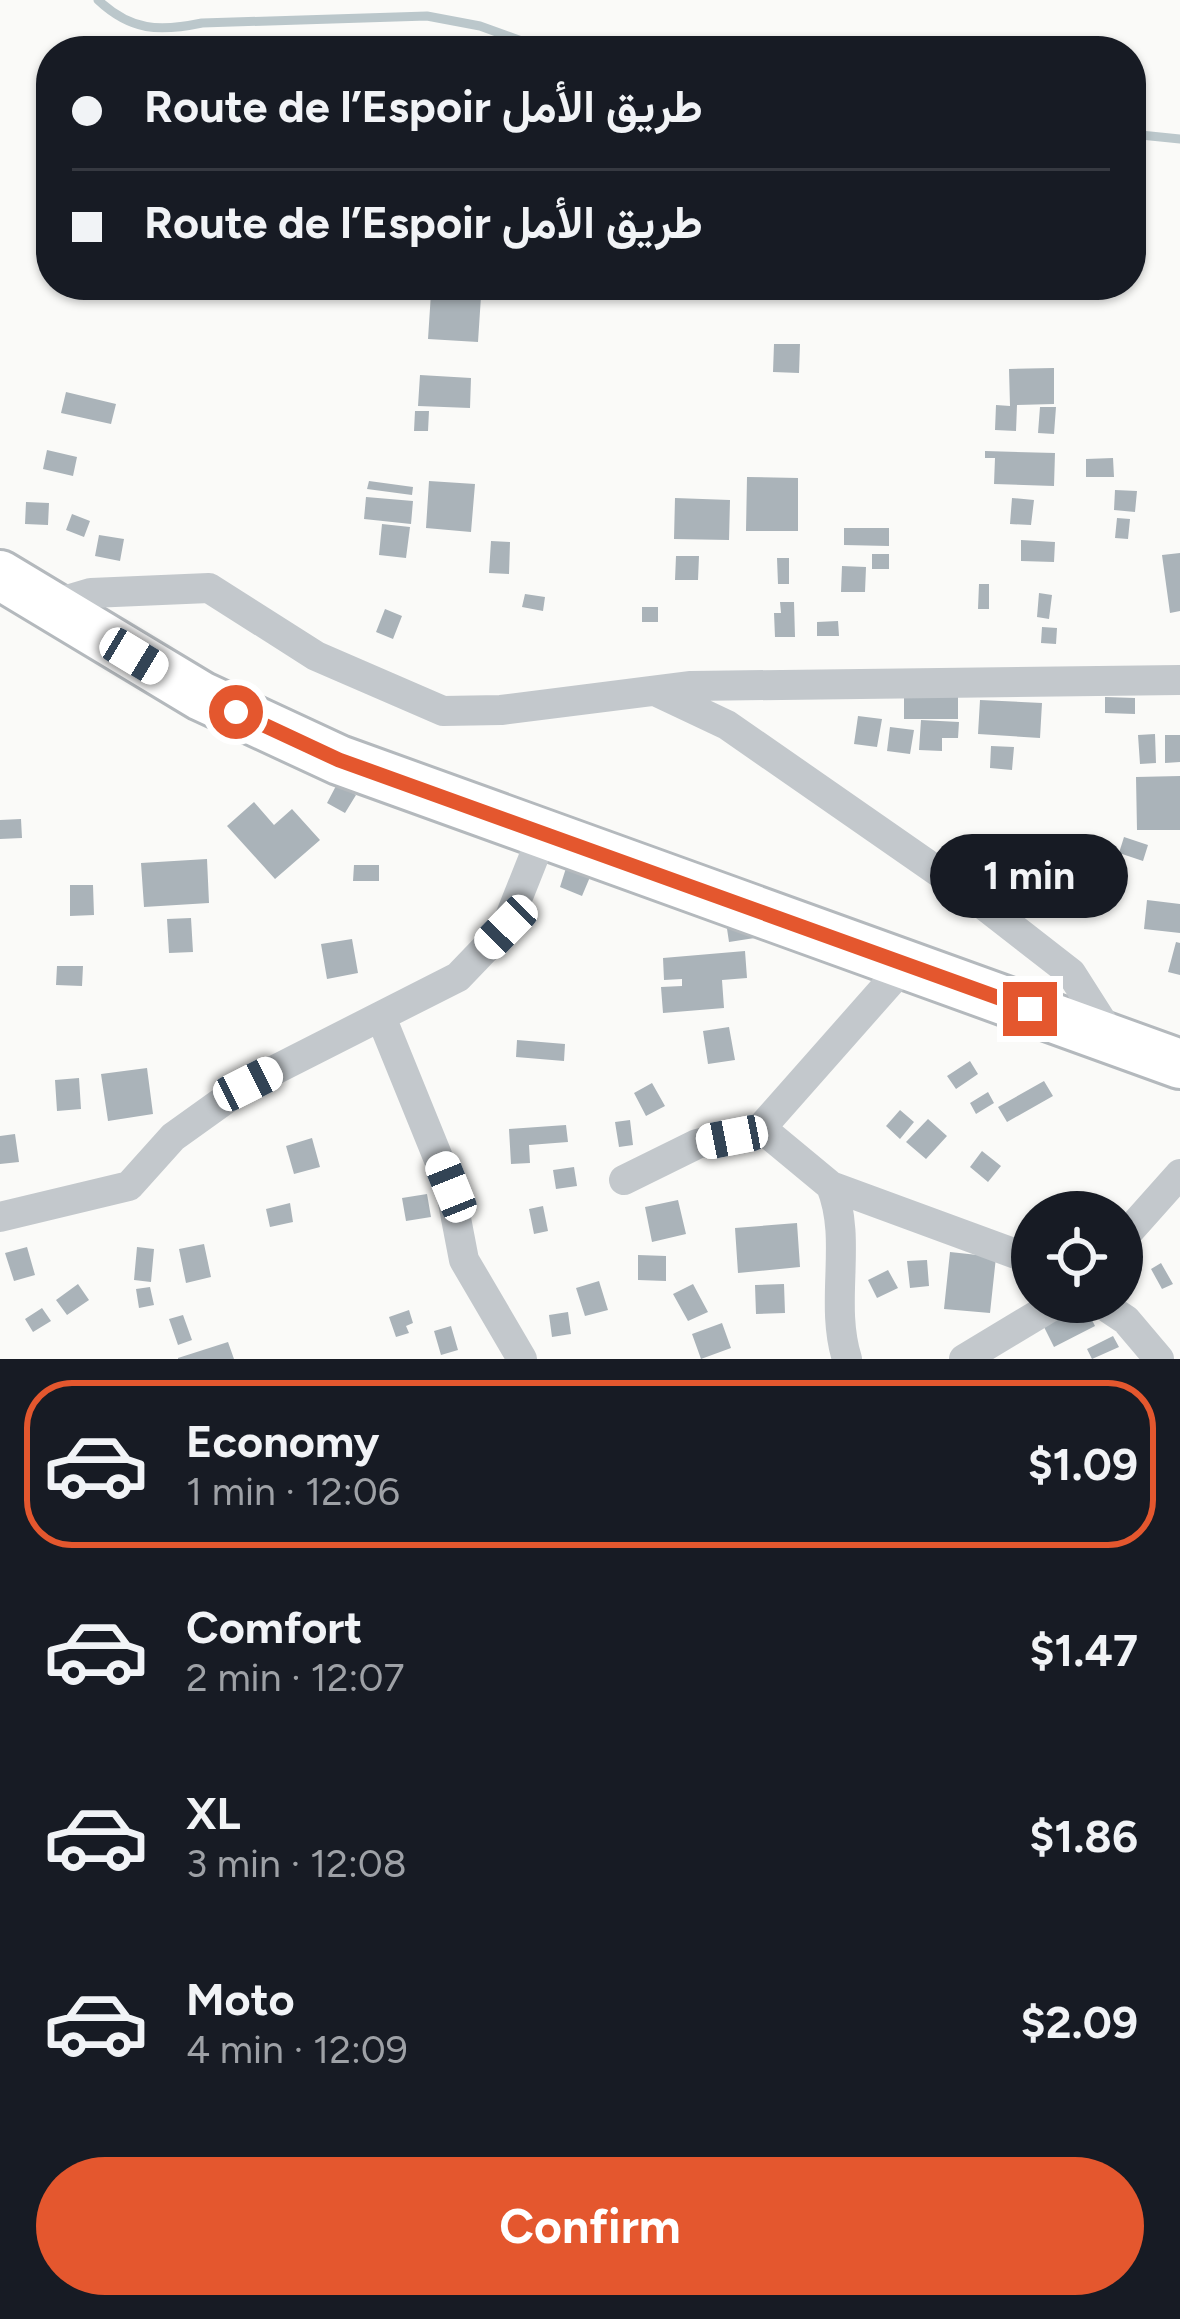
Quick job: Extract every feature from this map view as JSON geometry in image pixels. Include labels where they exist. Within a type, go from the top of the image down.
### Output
[{"type":"highway","points":[[14,585],[201,696],[339,760],[1180,1064]]},
{"type":"street","points":[[14,585],[91,593],[208,588],[316,656],[443,711],[502,710],[654,690],[857,680],[1129,685],[1180,680]]},
{"type":"street","points":[[654,690],[727,725],[963,889],[1071,973],[1113,1039]]},
{"type":"street","points":[[0,1217],[129,1186],[173,1137],[248,1084],[458,977],[506,927],[544,834]]},
{"type":"street","points":[[624,1180],[698,1144],[760,1128],[906,964]]},
{"type":"street","points":[[381,1017],[451,1187],[464,1261],[522,1359]]},
{"type":"street","points":[[760,1128],[831,1186],[1011,1252]]},
{"type":"street","points":[[1143,1215],[1180,1174]]},
{"type":"street","points":[[831,1186],[842,1211],[837,1302],[847,1359]]},
{"type":"street","points":[[964,1359],[1024,1323]]},
{"type":"street","points":[[1129,1323],[1159,1359]]},
{"type":"building","points":[[431,300],[481,300],[478,342],[428,339]]},
{"type":"building","points":[[774,344],[800,344],[799,373],[773,372]]},
{"type":"building","points":[[1054,368],[1054,404],[1017,405],[1016,431],[995,430],[996,405],[1010,406],[1009,369]]},
{"type":"building","points":[[420,375],[471,378],[470,408],[418,406]]},
{"type":"building","points":[[66,392],[116,404],[111,424],[61,413]]},
{"type":"building","points":[[1040,407],[1056,407],[1054,434],[1038,433]]},
{"type":"building","points":[[415,411],[429,411],[428,431],[414,431]]},
{"type":"building","points":[[47,450],[77,457],[73,476],[43,469]]},
{"type":"building","points":[[985,451],[1055,453],[1054,486],[994,484],[995,458],[985,458]]},
{"type":"building","points":[[1113,458],[1114,477],[1086,477],[1086,459]]},
{"type":"building","points":[[747,477],[798,478],[798,531],[746,531]]},
{"type":"building","points":[[369,481],[413,487],[412,495],[367,489]]},
{"type":"building","points":[[429,481],[475,484],[471,532],[426,528]]},
{"type":"building","points":[[1115,490],[1137,491],[1135,512],[1114,510]]},
{"type":"building","points":[[366,497],[413,501],[411,524],[364,519]]},
{"type":"building","points":[[675,498],[730,500],[729,540],[674,539]]},
{"type":"building","points":[[1012,498],[1034,500],[1031,525],[1010,524]]},
{"type":"building","points":[[26,502],[49,503],[48,525],[25,524]]},
{"type":"building","points":[[72,514],[90,521],[84,537],[66,530]]},
{"type":"building","points":[[1117,518],[1130,519],[1128,539],[1115,538]]},
{"type":"building","points":[[382,524],[410,527],[406,558],[379,555]]},
{"type":"building","points":[[844,528],[889,528],[889,546],[844,545]]},
{"type":"building","points":[[99,535],[124,539],[120,561],[95,556]]},
{"type":"building","points":[[1021,540],[1055,542],[1054,562],[1021,561]]},
{"type":"building","points":[[491,541],[510,542],[509,574],[489,573]]},
{"type":"building","points":[[1180,553],[1180,611],[1170,613],[1162,555]]},
{"type":"building","points":[[872,554],[889,554],[889,569],[872,569]]},
{"type":"building","points":[[676,556],[699,556],[698,580],[675,580]]},
{"type":"building","points":[[777,558],[789,558],[789,584],[778,584]]},
{"type":"building","points":[[842,566],[866,567],[865,592],[841,592]]},
{"type":"building","points":[[979,584],[989,584],[989,609],[978,609]]},
{"type":"building","points":[[1039,593],[1052,595],[1049,619],[1037,617]]},
{"type":"building","points":[[525,594],[545,597],[543,611],[522,607]]},
{"type":"building","points":[[780,602],[794,602],[795,637],[775,637],[774,613],[781,613]]},
{"type":"building","points":[[642,607],[658,607],[658,622],[642,622]]},
{"type":"building","points":[[385,609],[402,616],[393,639],[376,632]]},
{"type":"building","points":[[838,621],[839,636],[817,636],[817,622]]},
{"type":"building","points":[[1042,627],[1057,628],[1056,644],[1041,643]]},
{"type":"building","points":[[904,693],[958,693],[958,719],[904,719]]},
{"type":"building","points":[[1105,697],[1135,698],[1135,714],[1105,713]]},
{"type":"building","points":[[980,700],[1042,703],[1040,738],[978,734]]},
{"type":"building","points":[[858,716],[882,719],[877,747],[854,744]]},
{"type":"building","points":[[921,720],[959,722],[958,738],[942,738],[942,751],[919,750]]},
{"type":"building","points":[[890,727],[914,730],[910,754],[887,751]]},
{"type":"building","points":[[1155,734],[1156,763],[1140,764],[1138,735]]},
{"type":"building","points":[[1165,735],[1180,735],[1180,762],[1165,763]]},
{"type":"building","points":[[991,746],[1014,747],[1012,770],[990,768]]},
{"type":"building","points":[[1180,776],[1180,830],[1137,830],[1136,777]]},
{"type":"building","points":[[337,784],[356,795],[345,813],[327,803]]},
{"type":"building","points":[[254,802],[274,825],[292,809],[320,840],[275,879],[227,826]]},
{"type":"building","points":[[21,819],[22,838],[0,839],[0,820]]},
{"type":"building","points":[[1124,837],[1148,845],[1143,861],[1119,853]]},
{"type":"building","points":[[207,859],[209,903],[144,907],[141,863]]},
{"type":"building","points":[[1048,860],[1069,865],[1059,902],[1038,896]]},
{"type":"building","points":[[354,865],[379,865],[379,881],[353,881]]},
{"type":"building","points":[[566,868],[590,877],[582,896],[560,887]]},
{"type":"building","points":[[70,885],[93,885],[94,915],[70,916]]},
{"type":"building","points":[[1147,900],[1180,904],[1180,933],[1144,929]]},
{"type":"building","points":[[191,918],[193,952],[169,953],[167,919]]},
{"type":"building","points":[[726,922],[761,937],[729,942]]},
{"type":"building","points":[[352,939],[358,973],[327,979],[321,944]]},
{"type":"building","points":[[1176,942],[1180,943],[1180,975],[1168,972]]},
{"type":"building","points":[[745,951],[747,978],[722,980],[724,1008],[663,1013],[661,987],[682,986],[682,979],[664,980],[663,958]]},
{"type":"building","points":[[57,966],[83,966],[82,986],[56,985]]},
{"type":"building","points":[[729,1027],[735,1060],[708,1064],[703,1031]]},
{"type":"building","points":[[517,1040],[565,1044],[564,1061],[516,1057]]},
{"type":"building","points":[[970,1061],[978,1074],[956,1089],[947,1076]]},
{"type":"building","points":[[147,1068],[153,1114],[108,1121],[101,1074]]},
{"type":"building","points":[[79,1078],[81,1109],[57,1111],[55,1080]]},
{"type":"building","points":[[1044,1081],[1053,1096],[1007,1122],[998,1107]]},
{"type":"building","points":[[652,1083],[665,1106],[646,1116],[634,1093]]},
{"type":"building","points":[[988,1092],[994,1103],[976,1114],[970,1103]]},
{"type":"building","points":[[900,1110],[914,1122],[900,1139],[886,1126]]},
{"type":"building","points":[[928,1119],[947,1136],[926,1159],[906,1142]]},
{"type":"building","points":[[630,1120],[633,1145],[619,1147],[615,1122]]},
{"type":"building","points":[[566,1125],[568,1142],[529,1145],[530,1163],[511,1164],[509,1129]]},
{"type":"building","points":[[15,1134],[19,1162],[0,1164],[0,1136]]},
{"type":"building","points":[[312,1138],[320,1167],[294,1174],[286,1146]]},
{"type":"building","points":[[982,1151],[1001,1166],[988,1182],[970,1167]]},
{"type":"building","points":[[574,1167],[577,1186],[556,1189],[553,1170]]},
{"type":"building","points":[[427,1194],[431,1217],[406,1221],[402,1198]]},
{"type":"building","points":[[678,1200],[686,1234],[652,1242],[645,1207]]},
{"type":"building","points":[[290,1203],[293,1222],[270,1227],[266,1209]]},
{"type":"building","points":[[543,1206],[548,1231],[534,1234],[529,1209]]},
{"type":"building","points":[[797,1223],[800,1267],[738,1273],[735,1228]]},
{"type":"building","points":[[204,1244],[211,1277],[186,1283],[179,1249]]},
{"type":"building","points":[[27,1247],[35,1275],[14,1281],[5,1253]]},
{"type":"building","points":[[137,1247],[154,1249],[151,1282],[134,1280]]},
{"type":"building","points":[[950,1252],[996,1257],[990,1313],[944,1309]]},
{"type":"building","points":[[638,1255],[666,1256],[666,1281],[638,1280]]},
{"type":"building","points":[[927,1260],[929,1286],[910,1288],[907,1261]]},
{"type":"building","points":[[1161,1263],[1173,1284],[1162,1289],[1151,1269]]},
{"type":"building","points":[[888,1270],[898,1288],[877,1298],[868,1280]]},
{"type":"building","points":[[599,1281],[608,1310],[585,1316],[576,1288]]},
{"type":"building","points":[[78,1284],[89,1300],[67,1315],[56,1300]]},
{"type":"building","points":[[693,1284],[708,1312],[688,1321],[673,1294]]},
{"type":"building","points":[[784,1284],[785,1313],[756,1314],[755,1285]]},
{"type":"building","points":[[150,1287],[154,1305],[139,1308],[136,1289]]},
{"type":"building","points":[[42,1308],[51,1321],[33,1332],[25,1319]]},
{"type":"building","points":[[409,1310],[413,1323],[406,1326],[409,1333],[396,1337],[389,1317]]},
{"type":"building","points":[[568,1312],[571,1334],[552,1337],[549,1315]]},
{"type":"building","points":[[183,1315],[192,1340],[178,1345],[169,1319]]},
{"type":"building","points":[[722,1323],[731,1348],[701,1359],[692,1334]]},
{"type":"building","points":[[1042,1323],[1094,1323],[1095,1326],[1054,1347]]},
{"type":"building","points":[[451,1326],[458,1350],[441,1355],[434,1331]]},
{"type":"building","points":[[1113,1336],[1119,1347],[1092,1359],[1087,1349]]},
{"type":"building","points":[[228,1342],[234,1359],[178,1359],[178,1358]]},
{"type":"waterway","points":[[98,0],[122,18],[159,28],[427,16],[508,36]]},
{"type":"waterway","points":[[1146,136],[1180,139]]},
{"type":"route","points":[[236,712],[339,760],[1030,1009]]}]
